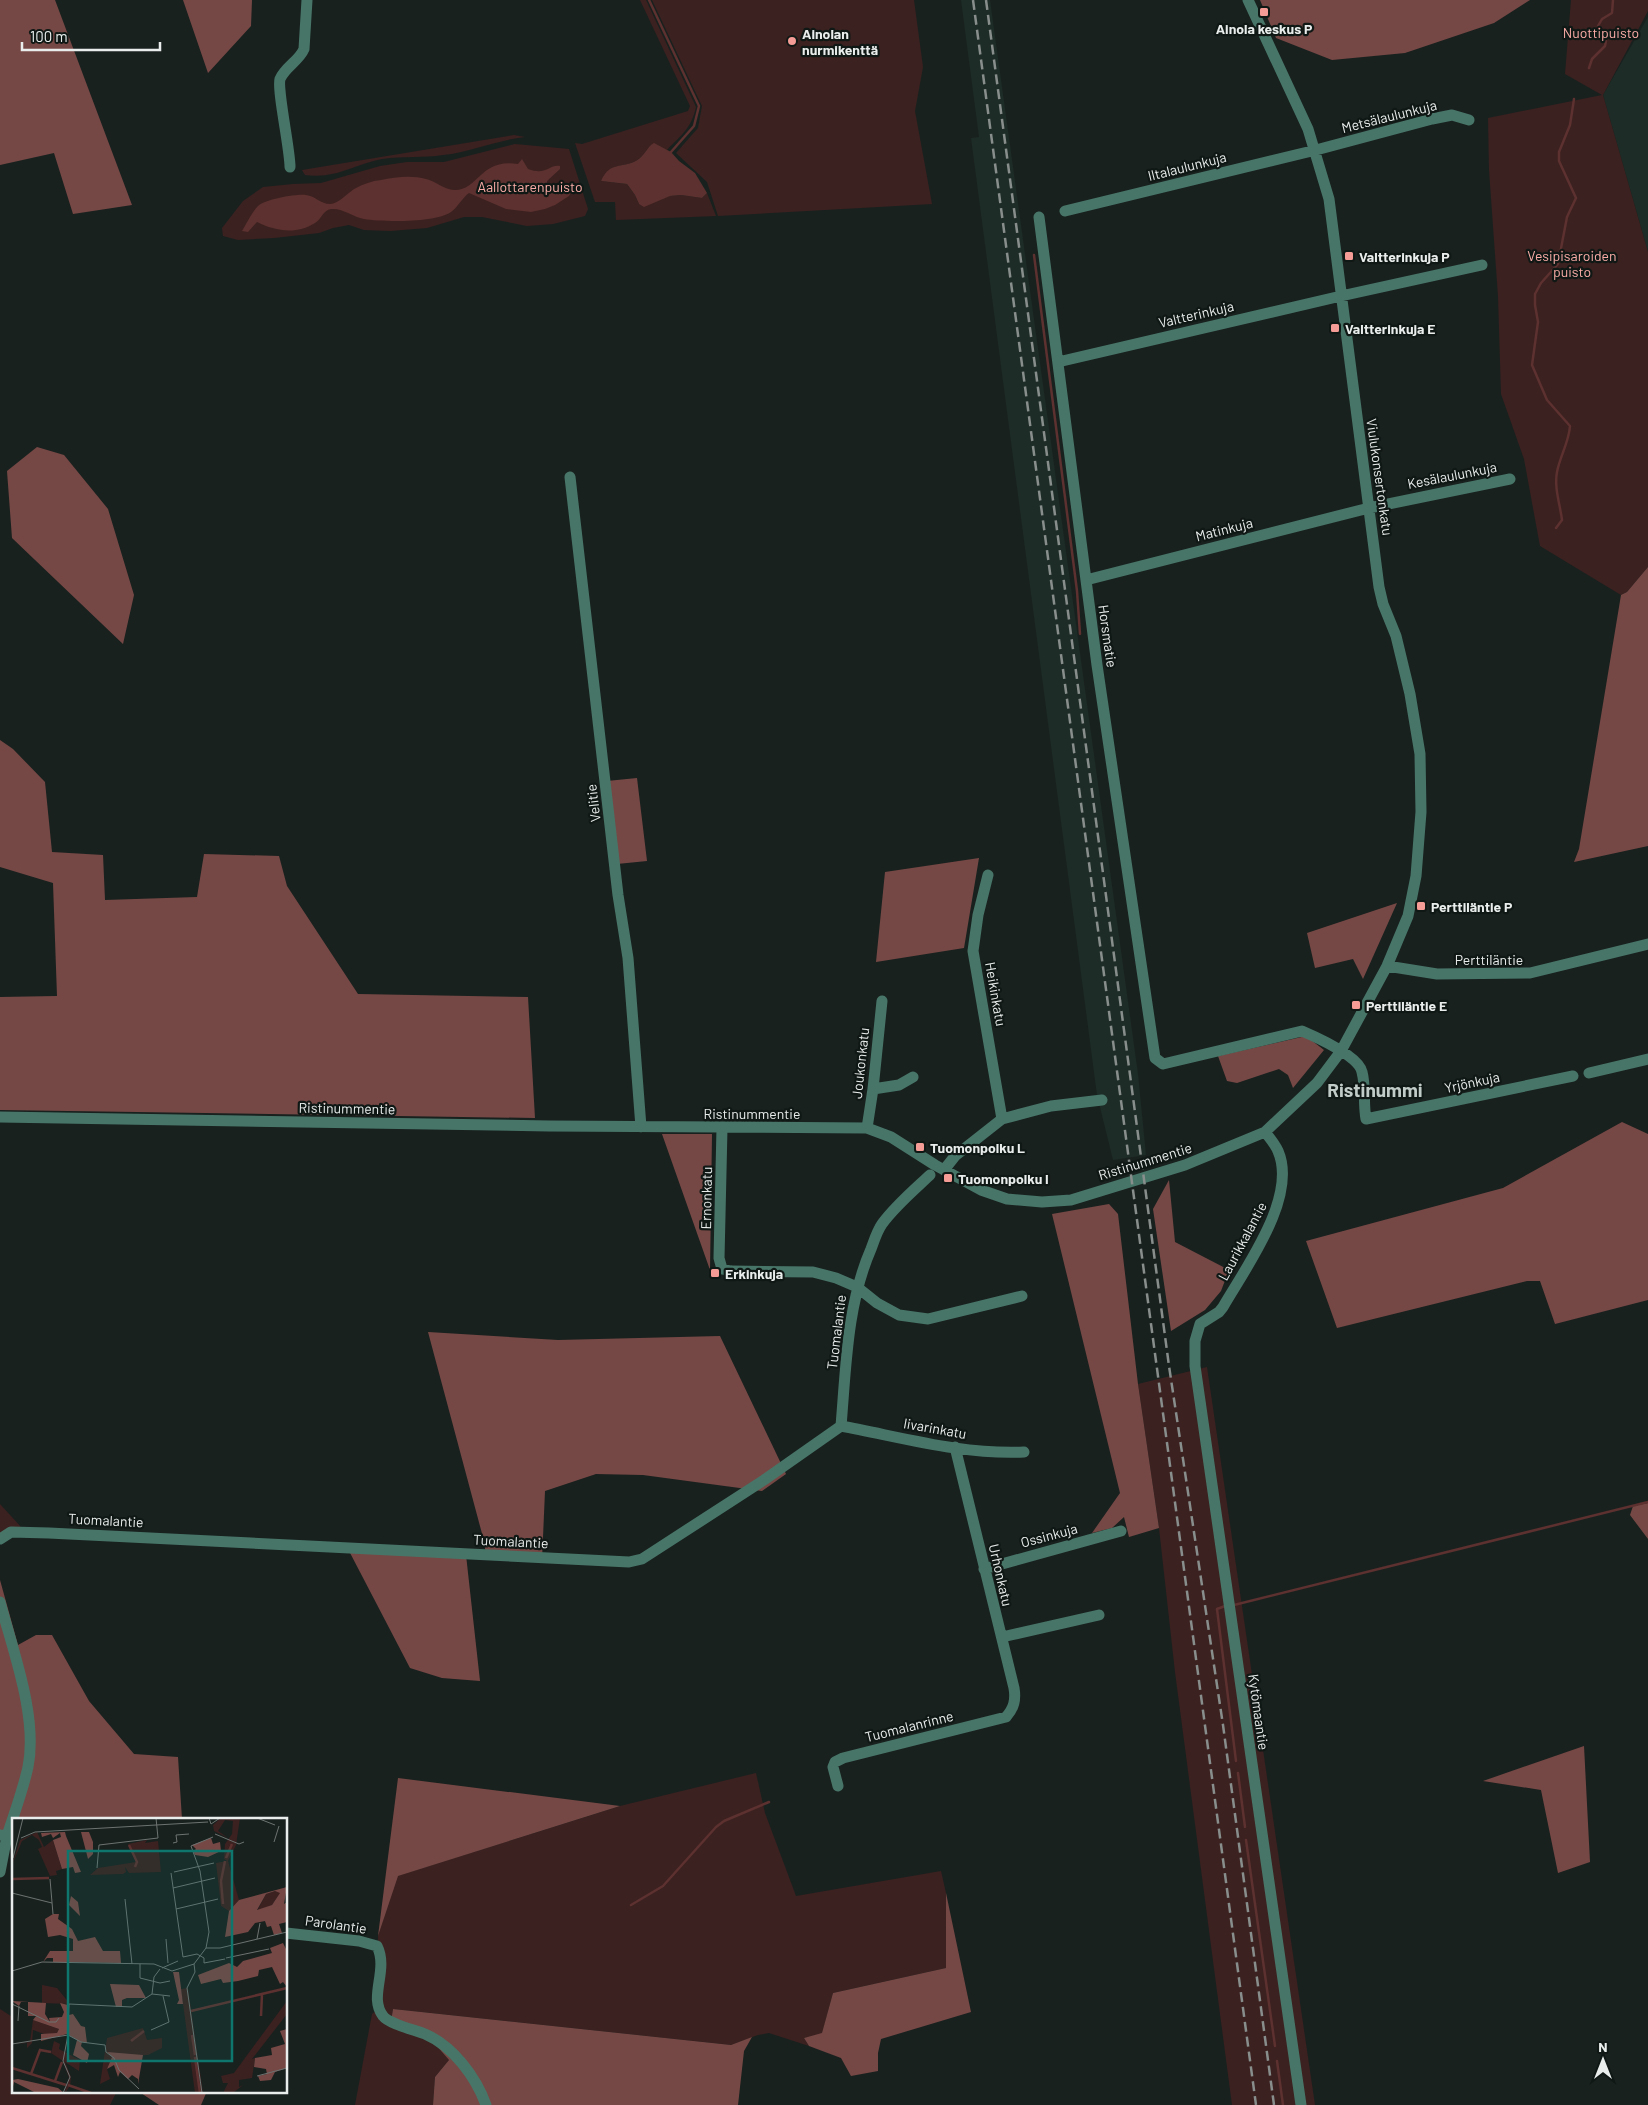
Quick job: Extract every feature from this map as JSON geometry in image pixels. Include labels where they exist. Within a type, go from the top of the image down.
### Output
[{"type":"street","points":[[290,167],[290,151],[279,86],[283,75],[302,54],[304,49],[307,0]]},
{"type":"street","name":"Viulukonsertonkatu","points":[[1248,0],[1298,105],[1316,150],[1329,199],[1383,604],[1398,646],[1410,694],[1420,754],[1421,812],[1416,876],[1408,916],[1387,966]]},
{"type":"street","name":"Metsälaulunkuja","points":[[1316,150],[1452,115],[1470,120]]},
{"type":"street","name":"Iltalaulunkuja","points":[[1065,211],[1316,150]]},
{"type":"street","name":"Horsmatie","points":[[1039,217],[1086,580],[1154,1058],[1163,1064],[1302,1031],[1341,1051]]},
{"type":"street","name":"Valtterinkuja","points":[[1058,362],[1482,265]]},
{"type":"street","name":"Velitie","points":[[570,476],[618,895],[628,958],[641,1127]]},
{"type":"street","name":"Kesälaulunkuja","points":[[1369,508],[1510,479]]},
{"type":"street","name":"Matinkuja","points":[[1086,580],[1369,508]]},
{"type":"street","name":"Heikinkatu","points":[[988,875],[978,915],[973,951],[1002,1119]]},
{"type":"street","name":"Perttiläntie","points":[[1387,966],[1437,974],[1530,973],[1648,944]]},
{"type":"street","name":"Ristinummentie","points":[[0,1116],[641,1127],[867,1128],[891,1137],[944,1170],[981,1190],[1007,1199],[1042,1202],[1071,1200],[1185,1165],[1266,1132],[1317,1082],[1341,1051],[1387,966]]},
{"type":"street","name":"Joukonkatu","points":[[867,1128],[882,1001]]},
{"type":"street","name":"Yrjönkuja","points":[[1341,1051],[1356,1061],[1362,1069],[1363,1103],[1366,1119],[1573,1076]]},
{"type":"street","points":[[1589,1072],[1648,1059]]},
{"type":"street","points":[[873,1089],[900,1085],[912,1077]]},
{"type":"street","points":[[944,1170],[954,1156],[1002,1119],[1051,1106],[1102,1100]]},
{"type":"street","name":"Ernonkatu","points":[[722,1128],[719,1258],[722,1269],[731,1271],[813,1272],[836,1278],[857,1287]]},
{"type":"street","name":"Laurikkalantie","points":[[1200,1324],[1219,1312],[1223,1307],[1276,1214],[1283,1187],[1282,1169],[1278,1152],[1266,1132]]},
{"type":"street","name":"Tuomalantie","points":[[0,1539],[11,1532],[49,1533],[629,1562],[642,1559],[764,1480],[841,1426],[848,1350],[857,1287],[881,1225],[930,1175]]},
{"type":"street","points":[[857,1287],[877,1303],[899,1315],[928,1319],[1022,1296]]},
{"type":"street","name":"Kytömaantie","points":[[1200,1324],[1195,1341],[1195,1366],[1301,2105]]},
{"type":"street","name":"Iivarinkatu","points":[[841,1426],[955,1447],[1003,1453],[1024,1452]]},
{"type":"street","name":"Urhonkatu","points":[[955,1447],[1015,1696],[1013,1709]]},
{"type":"street","name":"Ossinkuja","points":[[984,1569],[1121,1531]]},
{"type":"street","points":[[0,1602],[28,1707],[30,1737],[28,1766],[13,1818]]},
{"type":"street","points":[[1002,1638],[1099,1615]]},
{"type":"street","name":"Tuomalanrinne","points":[[838,1786],[832,1766],[843,1758],[1006,1717],[1013,1709]]},
{"type":"street","points":[[0,1872],[12,1820]]},
{"type":"street","name":"Parolantie","points":[[288,1932],[359,1941],[377,1946],[381,1954],[382,1964],[377,1994],[383,2016],[391,2022],[428,2036],[442,2046],[466,2067],[486,2105]]},
{"type":"shaded area","points":[[0,0],[55,0],[132,205],[73,214],[54,153],[0,165]]},
{"type":"shaded area","points":[[183,0],[252,0],[251,26],[208,73]]},
{"type":"shaded area","points":[[961,0],[990,0],[1138,1074],[1146,1155],[1113,1160],[1097,1095],[971,138],[979,137]]},
{"type":"shaded area","points":[[1260,0],[1530,0],[1494,23],[1405,53],[1332,60],[1276,38]]},
{"type":"shaded area","points":[[1648,17],[1648,252],[1603,95]]},
{"type":"shaded area","points":[[654,143],[671,152],[679,161],[695,173],[707,193],[702,198],[681,195],[670,196],[644,207],[639,204],[627,184],[601,181],[605,174],[614,167],[635,162]]},
{"type":"shaded area","points":[[522,159],[528,169],[534,171],[544,171],[560,166],[560,169],[547,181],[547,184],[553,190],[569,188],[571,192],[569,196],[555,205],[531,212],[506,209],[469,193],[451,212],[434,218],[409,221],[372,220],[331,209],[326,211],[315,223],[300,229],[271,228],[257,222],[248,232],[242,231],[258,206],[274,199],[306,195],[330,204],[365,184],[378,180],[404,177],[426,179],[451,190],[462,189],[469,186],[487,170],[495,166],[505,163],[518,164]]},
{"type":"shaded area","points":[[37,447],[64,455],[108,509],[134,595],[123,644],[12,538],[7,471]]},
{"type":"shaded area","points":[[1648,567],[1648,846],[1574,862],[1579,849],[1621,595],[1627,592]]},
{"type":"shaded area","points":[[0,740],[13,749],[45,782],[52,852],[103,855],[105,900],[197,897],[204,854],[279,856],[287,886],[358,994],[528,997],[535,1118],[0,1110],[0,997],[57,996],[53,883],[0,867]]},
{"type":"shaded area","points":[[637,778],[647,861],[617,864],[607,781]]},
{"type":"shaded area","points":[[979,858],[964,948],[876,962],[885,872]]},
{"type":"shaded area","points":[[1397,903],[1363,979],[1353,959],[1315,968],[1307,933]]},
{"type":"shaded area","points":[[1306,1036],[1324,1050],[1293,1088],[1288,1075],[1279,1069],[1237,1083],[1227,1081],[1218,1056]]},
{"type":"shaded area","points":[[1622,1122],[1648,1134],[1648,1300],[1555,1324],[1540,1281],[1527,1281],[1337,1328],[1306,1241],[1503,1188]]},
{"type":"shaded area","points":[[662,1134],[712,1134],[710,1270]]},
{"type":"shaded area","points":[[1169,1180],[1175,1242],[1229,1270],[1221,1291],[1205,1310],[1171,1331],[1153,1209]]},
{"type":"shaded area","points":[[1109,1204],[1118,1214],[1138,1384],[1159,1528],[1129,1537],[1124,1517],[1112,1528],[1092,1533],[1120,1493],[1052,1214]]},
{"type":"shaded area","points":[[428,1332],[558,1340],[720,1336],[786,1474],[762,1491],[643,1475],[596,1474],[545,1491],[542,1560],[486,1556],[484,1541]]},
{"type":"shaded area","points":[[1648,1503],[1648,1539],[1630,1515],[1633,1506]]},
{"type":"shaded area","points":[[348,1549],[466,1555],[480,1681],[442,1678],[410,1668]]},
{"type":"shaded area","points":[[0,1580],[18,1645],[36,1635],[52,1635],[89,1701],[134,1754],[178,1757],[182,1818],[12,1818],[12,1832],[0,1830]]},
{"type":"shaded area","points":[[1584,1746],[1590,1862],[1558,1873],[1541,1790],[1483,1781]]},
{"type":"shaded area","points":[[398,1778],[620,1806],[398,1876],[378,1936]]},
{"type":"shaded area","points":[[946,1893],[971,2012],[881,2039],[878,2053],[878,2071],[851,2076],[841,2058],[809,2046],[804,2038],[822,2033],[833,1993],[946,1968]]},
{"type":"shaded area","points":[[393,2009],[731,2045],[752,2037],[744,2051],[738,2105],[433,2105],[435,2077],[449,2060],[428,2036],[391,2022]]},
{"type":"shaded area","points":[[140,2092],[207,2092],[201,2105],[159,2105]]},
{"type":"green space","points":[[640,0],[646,0],[696,107],[689,126],[667,150],[654,144],[635,162],[609,170],[601,181],[627,184],[639,204],[669,196],[681,195],[702,198],[707,193],[716,216],[616,220],[615,202],[595,202],[575,143],[582,144],[688,111],[690,106]]},
{"type":"green space","points":[[652,0],[914,0],[923,67],[915,111],[932,204],[718,216],[707,182],[676,153],[698,128],[702,106]]},
{"type":"green space","name":"Vesipisaroiden puisto","points":[[1571,0],[1648,0],[1648,11],[1603,95],[1648,252],[1648,567],[1627,592],[1621,595],[1540,546],[1524,459],[1501,394],[1498,296],[1489,170],[1488,118],[1602,95],[1565,74]]},
{"type":"green space","points":[[514,135],[525,137],[435,156],[382,159],[326,175],[305,175],[302,170]]},
{"type":"green space","name":"Aallottarenpuisto","points":[[515,144],[569,149],[588,209],[585,216],[553,224],[527,226],[482,217],[464,217],[427,228],[390,231],[364,230],[349,225],[319,233],[274,238],[238,240],[223,236],[222,228],[243,201],[263,187],[321,183],[380,166],[407,162],[444,162]]},
{"type":"green space","points":[[1207,1367],[1315,2105],[1232,2105],[1175,1672],[1159,1528],[1138,1384]]},
{"type":"green space","points":[[0,1504],[21,1527],[0,1540]]},
{"type":"green space","points":[[756,1773],[765,1813],[796,1896],[941,1871],[946,1893],[946,1968],[833,1993],[822,2034],[804,2038],[809,2046],[769,2033],[731,2045],[393,2009],[391,2022],[428,2036],[449,2060],[435,2077],[433,2105],[355,2105],[372,2014],[380,2007],[378,1936],[397,1876],[620,1806]]},
{"type":"green space","points":[[0,2009],[12,2017],[12,2092],[116,2092],[110,2105],[0,2105]]},
{"type":"waterway","points":[[649,0],[699,106],[694,126],[671,152]]},
{"type":"waterway","points":[[1589,68],[1592,59],[1605,46],[1606,41],[1598,26],[1602,19],[1612,13],[1613,0]]},
{"type":"waterway","points":[[1556,528],[1562,520],[1556,478],[1570,426],[1547,400],[1532,365],[1538,322],[1535,294],[1541,283],[1558,264],[1567,217],[1576,198],[1559,161],[1559,152],[1570,125],[1574,99]]},
{"type":"waterway","points":[[1034,255],[1077,591],[1080,634]]},
{"type":"waterway","points":[[1234,1605],[1648,1502]]},
{"type":"waterway","points":[[1225,1606],[1217,1609],[1236,1761]]},
{"type":"waterway","points":[[1238,1773],[1245,1827]]},
{"type":"waterway","points":[[631,1905],[663,1886],[716,1827],[724,1821],[769,1802]]},
{"type":"waterway","points":[[1246,1840],[1275,2046]]},
{"type":"waterway","points":[[1277,2061],[1283,2105]]},
{"type":"railway","points":[[973,0],[1256,2105]]},
{"type":"railway","points":[[986,0],[1169,1366],[1223,1725],[1274,2105]]},
{"type":"place","name":"Ainola keskus P","points":[[1264,12]]},
{"type":"place","name":"Ainolan nurmikenttä","points":[[792,41]]},
{"type":"place","name":"Valtterinkuja P","points":[[1349,256]]},
{"type":"place","name":"Valtterinkuja E","points":[[1335,328]]},
{"type":"place","name":"Perttiläntie P","points":[[1421,906]]},
{"type":"place","name":"Perttiläntie E","points":[[1356,1005]]},
{"type":"place","name":"Tuomonpolku L","points":[[920,1147]]},
{"type":"place","name":"Tuomonpolku I","points":[[948,1178]]},
{"type":"place","name":"Erkinkuja","points":[[715,1273]]},
{"type":"district","name":"Ristinummi","points":[[1375,1089]]},
{"type":"park label","name":"Nuottipuisto","points":[[1601,32]]}]
